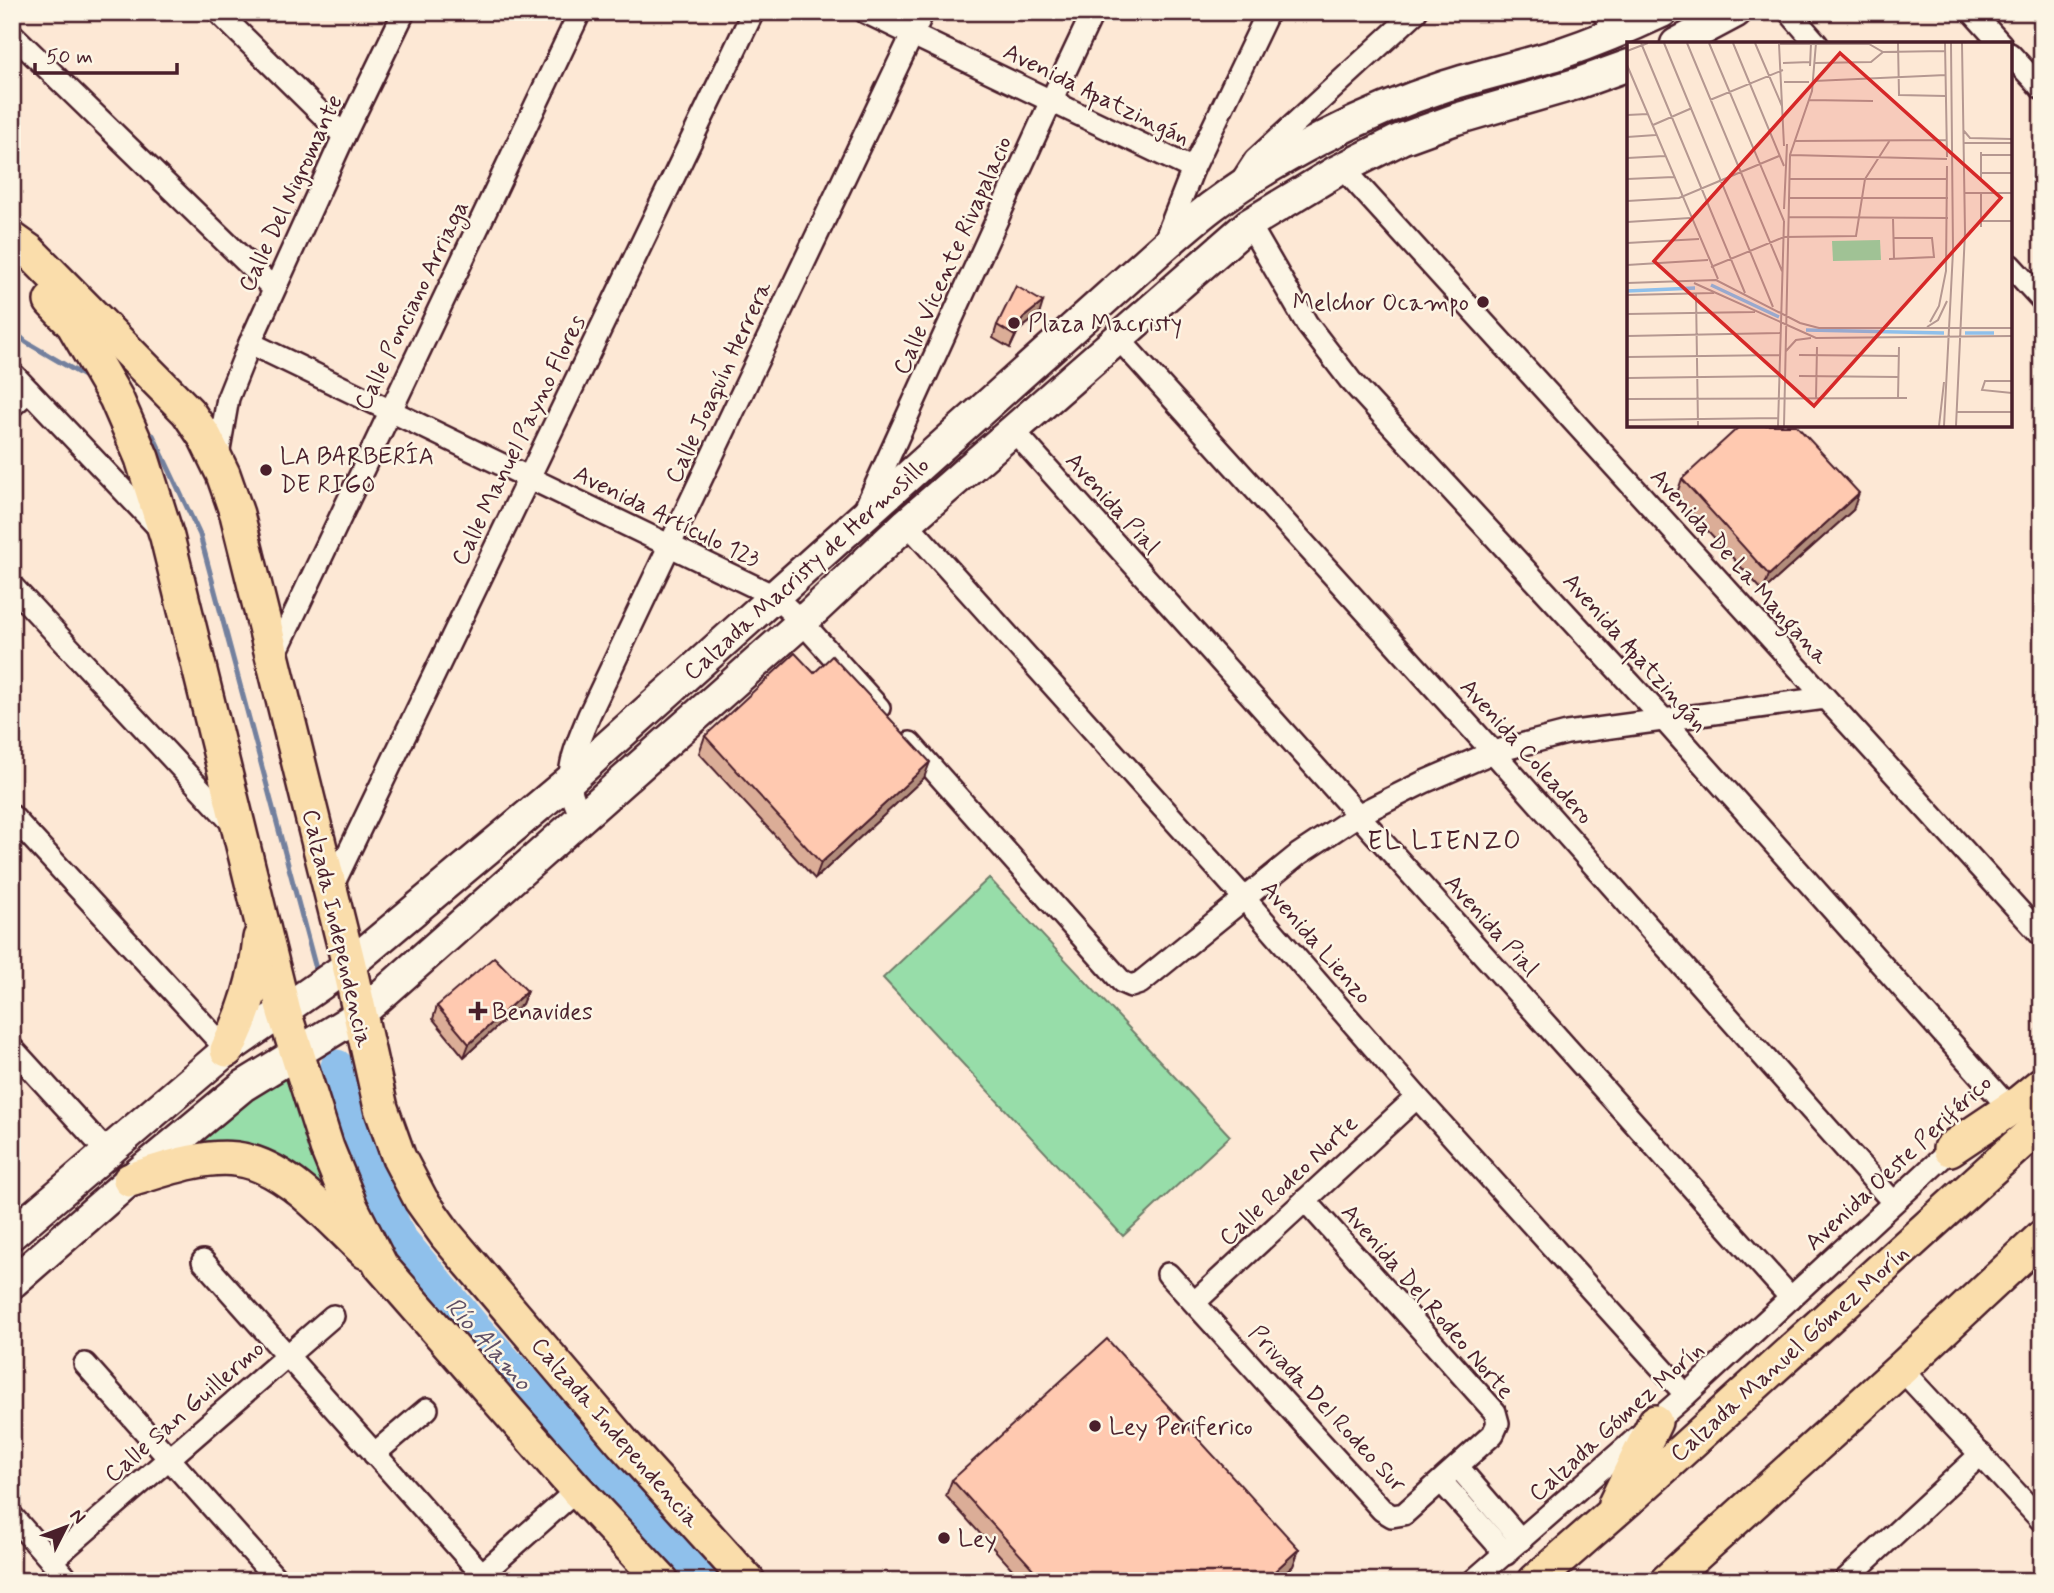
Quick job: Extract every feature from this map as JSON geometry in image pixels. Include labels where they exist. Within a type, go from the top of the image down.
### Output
[{"type":"main road","name":"Calzada Macristy de Hermosillo","points":[[12,1234],[227,1050],[349,965],[570,779],[1162,248],[1210,208],[1236,189],[1321,139],[1375,113],[1446,86],[1558,54],[1611,22],[1662,12]]},
{"type":"main road","points":[[1680,42],[1736,12]]},
{"type":"main road","name":"Calzada Macristy de Hermosillo","points":[[12,1283],[243,1086],[359,1014],[802,621],[907,523],[1249,224],[1343,168],[1401,139],[1627,66]]},
{"type":"main road","points":[[1249,224],[1256,190],[1268,170]]},
{"type":"main road","name":"Calzada Independencia","points":[[12,239],[29,251],[191,417],[205,437],[217,462],[237,514],[349,965],[381,1108],[399,1158],[421,1200],[446,1235],[623,1443],[748,1581]]},
{"type":"main road","points":[[12,257],[72,324],[116,398],[142,458],[167,537],[296,1054],[327,1147],[351,1207],[381,1266]]},
{"type":"main road","points":[[227,1050],[244,1016],[252,992],[262,918]]},
{"type":"main road","points":[[1950,1149],[2042,1084]]},
{"type":"main road","name":"Calzada Manuel Gómez Morín","points":[[1535,1581],[2042,1123]]},
{"type":"main road","points":[[130,1180],[200,1161],[235,1159],[265,1167],[287,1180],[381,1266],[577,1490],[663,1581]]},
{"type":"main road","points":[[1667,1581],[2042,1237]]},
{"type":"main road","points":[[1611,1514],[1656,1422]]},
{"type":"street","points":[[218,12],[344,136]]},
{"type":"street","name":"Calle Del Nigromante","points":[[217,462],[228,398],[250,343],[273,288],[404,12]]},
{"type":"street","name":"Calle Ponciano Arriaga","points":[[273,659],[580,12]]},
{"type":"street","name":"Calle Manuel Payno Flores","points":[[330,891],[753,12]]},
{"type":"street","name":"Avenida Apatzingán","points":[[866,12],[1193,169]]},
{"type":"street","name":"Calle Joaquín Herrera","points":[[581,817],[570,779],[576,749],[589,715],[923,12]]},
{"type":"street","name":"Calle Vicente Rivapalacio","points":[[860,520],[1093,12]]},
{"type":"street","points":[[1162,248],[1193,169],[1268,12]]},
{"type":"street","points":[[1236,189],[1255,160],[1416,12]]},
{"type":"street","points":[[1789,12],[1815,42]]},
{"type":"street","points":[[1972,12],[1999,42]]},
{"type":"street","points":[[12,34],[273,288]]},
{"type":"street","points":[[2012,56],[2042,89]]},
{"type":"street","name":"Avenida De La Mangana","points":[[1343,168],[2042,936]]},
{"type":"street","name":"Avenida Apatzingán","points":[[1249,224],[1307,324],[1350,380],[1664,720],[2003,1101]]},
{"type":"street","points":[[2012,266],[2042,300]]},
{"type":"street","name":"Avenida Coleadero","points":[[1118,338],[1493,752],[1893,1202]]},
{"type":"street","name":"Avenida Artículo 123","points":[[250,343],[774,596],[802,621],[1122,982],[1131,986],[1140,983],[1244,898]]},
{"type":"street","points":[[12,373],[167,537]]},
{"type":"street","points":[[12,406],[29,391]]},
{"type":"street","points":[[191,417],[210,411],[228,398]]},
{"type":"street","name":"Avenida Pial","points":[[1014,431],[1791,1298]]},
{"type":"street","name":"Avenida Lienzo","points":[[907,523],[1686,1395]]},
{"type":"street","points":[[12,586],[241,833]]},
{"type":"street","points":[[1244,898],[1299,854],[1358,815],[1493,752],[1567,733],[1825,698]]},
{"type":"street","points":[[12,817],[227,1050]]},
{"type":"street","points":[[12,1048],[107,1152]]},
{"type":"street","name":"Avenida Oeste Periférico","points":[[1791,1298],[2042,1066]]},
{"type":"street","name":"Calle Rodeo Norte","points":[[1195,1302],[1417,1097]]},
{"type":"street","name":"Avenida Del Rodeo Norte","points":[[1305,1200],[1495,1412],[1498,1423],[1493,1434],[1458,1467]]},
{"type":"street","points":[[203,1261],[485,1577],[577,1490]]},
{"type":"street","name":"Privada Del Rodeo Sur","points":[[1168,1274],[1381,1510],[1392,1516],[1404,1514],[1458,1467]]},
{"type":"street","name":"Calzada Gómez Morín","points":[[1473,1581],[1656,1422],[1791,1298]]},
{"type":"street","name":"Calle San Guillermo","points":[[51,1561],[333,1316]]},
{"type":"street","points":[[85,1364],[278,1581]]},
{"type":"street","points":[[1901,1369],[2042,1521]]},
{"type":"street","points":[[374,1454],[427,1409]]},
{"type":"street","points":[[1844,1581],[1981,1454]]},
{"type":"street","points":[[1458,1467],[1513,1547]]},
{"type":"street","points":[[1442,1482],[1513,1547]]},
{"type":"street","points":[[12,1516],[69,1581]]},
{"type":"green space","points":[[989,878],[1230,1136],[1123,1236],[883,978]]},
{"type":"green space","points":[[285,1076],[341,1217],[268,1154],[177,1156],[242,1103]]},
{"type":"building","points":[[1016,286],[1043,302],[1023,318],[1015,336],[997,325]]},
{"type":"building","points":[[1739,427],[1798,427],[1859,493],[1769,575],[1682,479]]},
{"type":"building","points":[[795,653],[814,673],[832,656],[930,762],[821,863],[705,736]]},
{"type":"building","name":"Benavides","points":[[494,957],[527,991],[469,1044],[437,1006]]},
{"type":"building","name":"Ley Periferico","points":[[1107,1339],[1299,1549],[1264,1581],[1044,1581],[952,1480]]},
{"type":"waterway","points":[[12,329],[26,342],[84,376]]},
{"type":"waterway","points":[[153,435],[200,535],[316,969]]},
{"type":"waterway","name":"Río Alamo","points":[[337,1066],[353,1128],[399,1237],[475,1328],[706,1581]]},
{"type":"place","name":"Melchor Ocampo","points":[[1483,302]]},
{"type":"place","name":"Plaza Macristy","points":[[1014,323]]},
{"type":"place","name":"LA BARBERÍA DE RIGO","points":[[266,470]]},
{"type":"place","name":"Benavides","points":[[478,1011]]},
{"type":"place","name":"Ley Periferico","points":[[1095,1426]]},
{"type":"place","name":"Ley","points":[[944,1538]]},
{"type":"district","name":"EL LIENZO","points":[[1445,840]]}]
